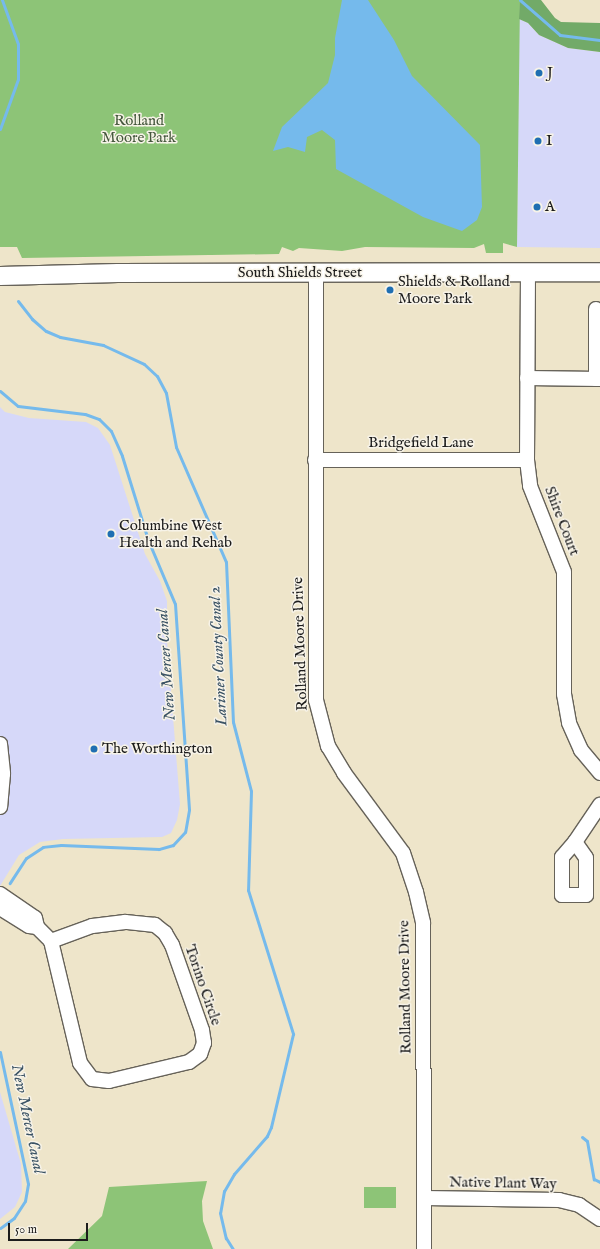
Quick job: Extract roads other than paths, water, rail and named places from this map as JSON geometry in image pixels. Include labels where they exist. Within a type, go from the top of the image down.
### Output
[{"type":"main road","name":"South Shields Street","points":[[0,276],[118,273],[600,272]]},
{"type":"street","name":"Shire Court","points":[[528,271],[527,460],[530,486],[564,572],[564,694],[569,723],[581,750],[600,773]]},
{"type":"street","name":"Rolland Moore Drive","points":[[316,273],[316,700],[321,726],[328,746],[344,773],[403,853],[416,892],[423,924],[424,1249]]},
{"type":"street","points":[[527,378],[598,379],[596,309]]},
{"type":"street","name":"Bridgefield Lane","points":[[315,460],[527,460]]},
{"type":"street","points":[[0,744],[3,774],[0,807]]},
{"type":"street","points":[[575,842],[600,805]]},
{"type":"street","points":[[0,894],[35,918],[37,927],[51,941]]},
{"type":"street","points":[[0,908],[29,926],[37,927]]},
{"type":"street","name":"Torino Circle","points":[[125,922],[155,925],[165,933],[172,945],[202,1030],[204,1043],[200,1054],[189,1062],[116,1080],[101,1082],[92,1079],[80,1063],[51,941],[92,926],[125,922]]},
{"type":"street","name":"Native Plant Way","points":[[424,1198],[559,1200],[579,1205],[600,1220]]},
{"type":"water","points":[[342,0],[368,0],[394,40],[412,76],[480,145],[482,207],[477,220],[462,231],[423,217],[336,169],[335,140],[322,130],[307,137],[305,152],[288,147],[273,151],[282,127],[328,83],[335,55],[335,38]]},
{"type":"waterway","name":"Larimer County Canal 2","points":[[0,129],[18,79],[18,44],[2,0]]},
{"type":"waterway","points":[[520,0],[560,35],[600,40]]},
{"type":"waterway","name":"Larimer County Canal 2","points":[[18,301],[32,319],[46,331],[60,337],[103,345],[144,364],[157,376],[166,393],[176,447],[226,562],[233,722],[251,791],[248,890],[293,1034],[271,1127],[267,1136],[234,1174],[224,1191],[220,1213],[226,1238],[233,1249]]},
{"type":"waterway","name":"New Mercer Canal","points":[[0,391],[18,406],[85,414],[99,419],[111,431],[122,456],[148,540],[175,604],[189,810],[185,832],[173,845],[159,849],[61,845],[43,847],[26,858],[10,883]]},
{"type":"waterway","name":"New Mercer Canal","points":[[0,1052],[28,1184],[25,1201],[14,1218],[0,1228]]},
{"type":"waterway","points":[[582,1137],[587,1141],[594,1179],[600,1182]]},
{"type":"place","name":"J","points":[[539,73]]},
{"type":"place","name":"I","points":[[538,141]]},
{"type":"place","name":"A","points":[[537,207]]},
{"type":"place","name":"Shields & Rolland Moore Park","points":[[390,290]]},
{"type":"place","name":"Columbine West Health and Rehab","points":[[111,534]]},
{"type":"place","name":"The Worthington","points":[[94,749]]},
{"type":"park label","name":"Rolland Moore Park","points":[[139,128]]}]
